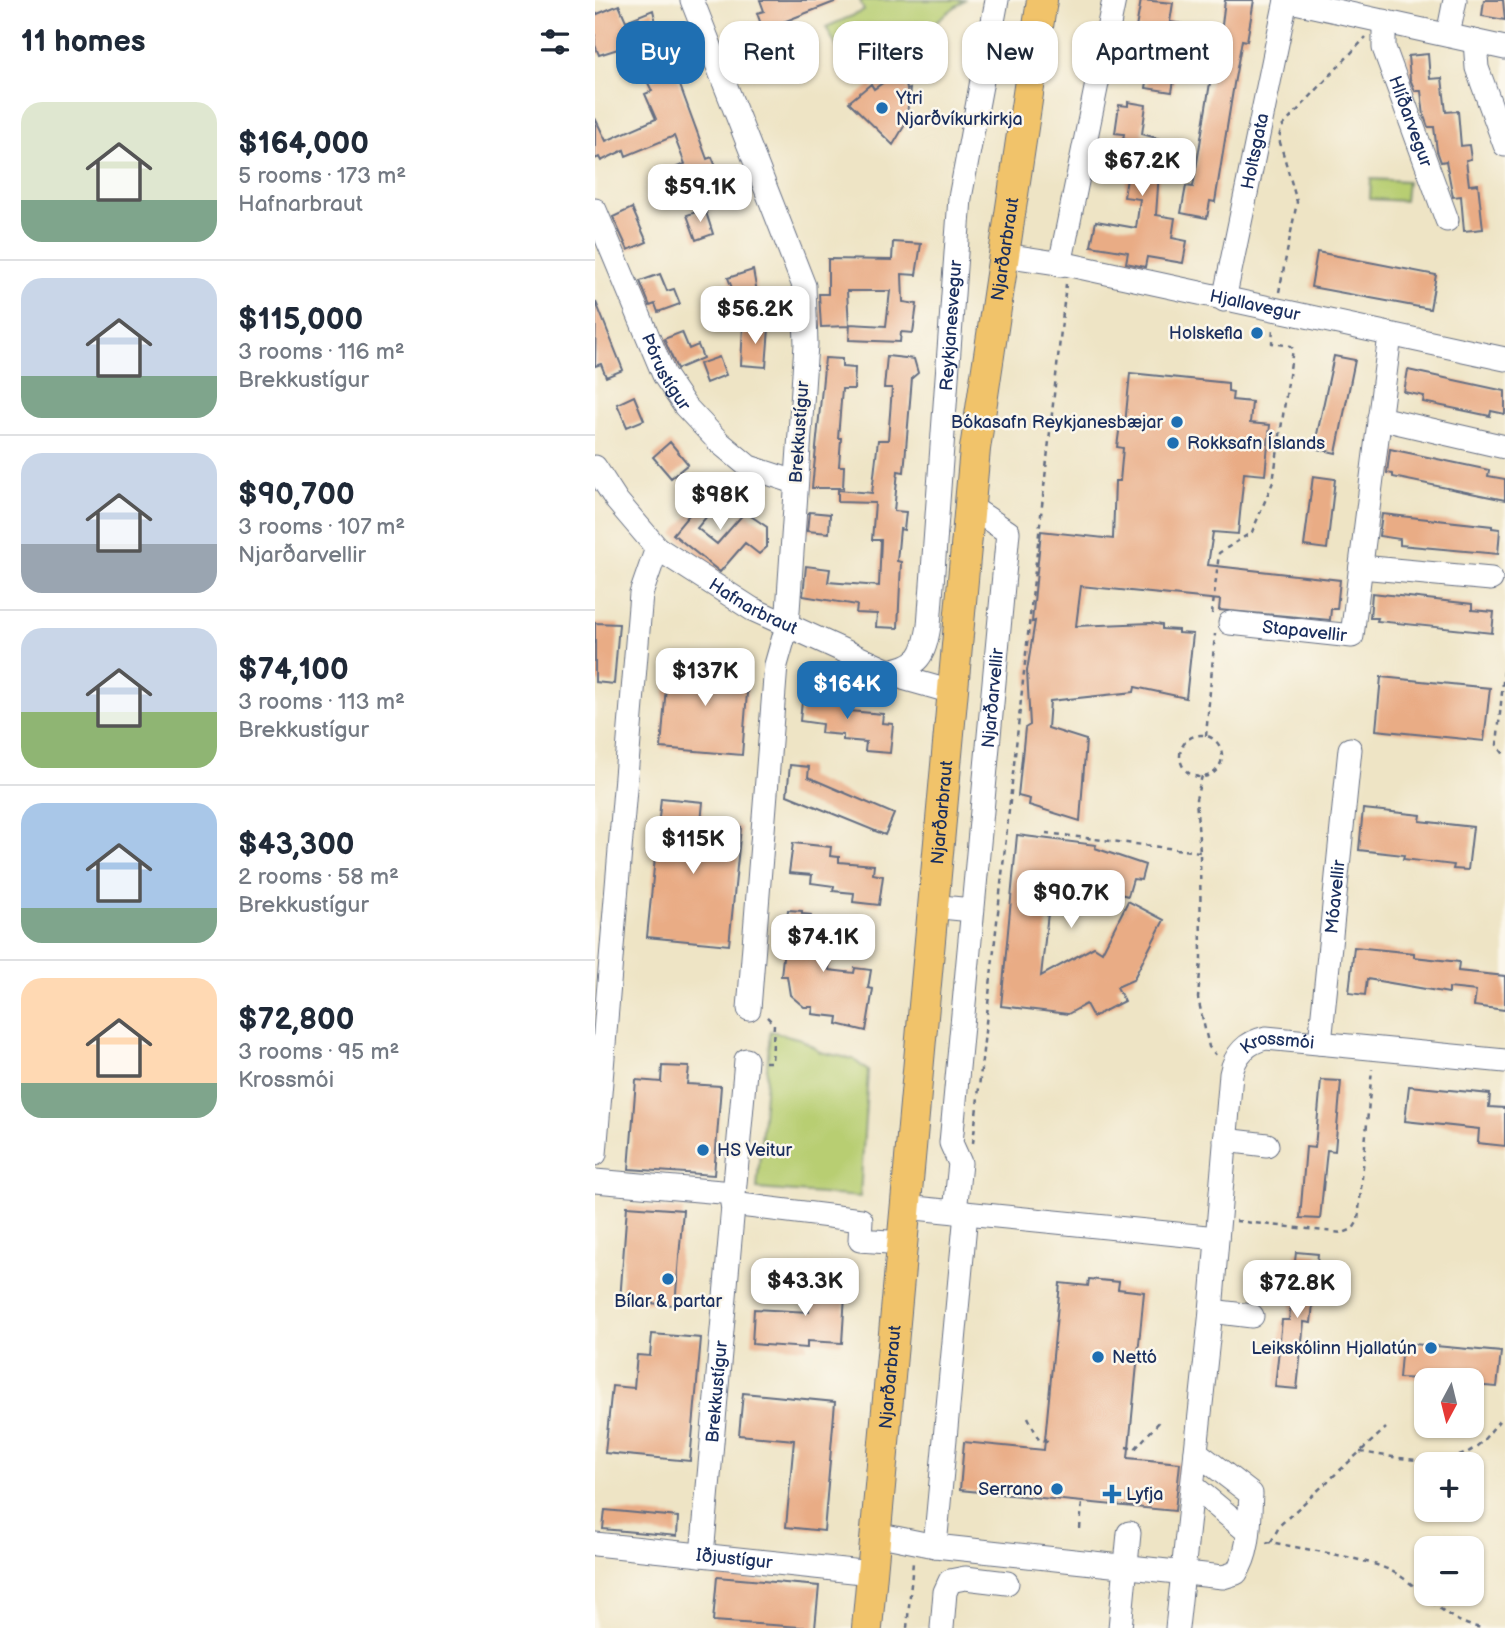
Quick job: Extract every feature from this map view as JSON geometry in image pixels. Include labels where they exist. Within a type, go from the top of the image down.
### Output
[{"type":"main road","name":"Njarðarbraut","points":[[867,1628],[969,506],[1042,0]]},
{"type":"street","name":"Brekkustígur","points":[[692,0],[804,286],[806,344],[787,626],[776,665],[749,1004]]},
{"type":"street","name":"Reykjanesvegur","points":[[888,671],[907,668],[917,660],[925,649],[929,626],[960,198],[997,0]]},
{"type":"street","points":[[1065,265],[1114,0]]},
{"type":"street","points":[[1286,0],[1505,48]]},
{"type":"street","name":"Holtsgata","points":[[1224,300],[1286,0]]},
{"type":"street","points":[[1448,35],[1455,0]]},
{"type":"street","name":"Hlíðarvegur","points":[[1384,21],[1384,48],[1447,220]]},
{"type":"street","points":[[1475,41],[1477,68],[1505,145]]},
{"type":"street","name":"Þórustígur","points":[[595,210],[664,375],[685,406],[749,467],[795,482]]},
{"type":"street","name":"Hjallavegur","points":[[1004,255],[1065,265],[1505,359]]},
{"type":"street","name":"Stapavellir","points":[[1230,623],[1352,636],[1389,335]]},
{"type":"street","points":[[1379,418],[1505,446]]},
{"type":"street","name":"Hafnarbraut","points":[[595,467],[617,502],[657,548],[752,609],[888,671],[952,692]]},
{"type":"street","name":"Njarðarvellir","points":[[924,1549],[960,1212],[960,1163],[951,1143],[1008,532],[969,506]]},
{"type":"street","points":[[595,1154],[641,594],[657,548]]},
{"type":"street","points":[[1361,567],[1491,579]]},
{"type":"street","name":"Móavellir","points":[[1320,1043],[1350,749]]},
{"type":"street","points":[[931,906],[972,910]]},
{"type":"street","name":"Krossmói","points":[[1177,1628],[1211,1311],[1231,1074],[1240,1053],[1259,1040],[1320,1043],[1505,1061]]},
{"type":"street","name":"Brekkustígur","points":[[702,1555],[746,1060]]},
{"type":"street","points":[[1225,1140],[1267,1145]]},
{"type":"street","points":[[595,1181],[732,1198],[861,1220],[860,1240],[902,1243]]},
{"type":"street","points":[[905,1207],[1218,1228]]},
{"type":"street","points":[[1211,1311],[1252,1316]]},
{"type":"street","points":[[876,1534],[924,1549],[1223,1577],[1236,1573],[1243,1563],[1251,1494],[1193,1478]]},
{"type":"street","points":[[1193,1478],[1248,1531]]},
{"type":"street","points":[[1120,1628],[1129,1533]]},
{"type":"street","name":"Iðjustígur","points":[[595,1544],[872,1573]]},
{"type":"street","points":[[942,1628],[945,1592],[950,1581],[965,1578],[1007,1583]]},
{"type":"path","points":[[973,1145],[1065,265]]},
{"type":"path","points":[[1206,736],[1216,627],[1230,623]]},
{"type":"path","points":[[1505,661],[1497,745],[1505,755]]},
{"type":"path","points":[[1206,736],[1218,744],[1221,758],[1215,771],[1202,776],[1184,768],[1180,754],[1182,747],[1192,737],[1206,736]]},
{"type":"path","points":[[1202,776],[1196,799],[1200,852],[1201,960],[1198,998],[1209,1047],[1231,1074]]},
{"type":"path","points":[[1045,833],[1200,852]]},
{"type":"path","points":[[746,1060],[772,1062],[774,1024],[749,1004]]},
{"type":"path","points":[[1218,1228],[1343,1233],[1353,1229],[1357,1221],[1374,1048]]},
{"type":"path","points":[[1028,1417],[1039,1440],[1048,1441]]},
{"type":"path","points":[[1126,1447],[1135,1448],[1160,1421]]},
{"type":"path","points":[[1359,1452],[1420,1459],[1455,1458],[1474,1449],[1499,1422]]},
{"type":"path","points":[[1271,1542],[1280,1525],[1386,1428]]},
{"type":"path","points":[[1080,1529],[1082,1502]]},
{"type":"path","points":[[1248,1531],[1271,1542],[1396,1574],[1455,1621],[1482,1628]]},
{"type":"path","points":[[907,1628],[924,1549]]},
{"type":"green space","points":[[860,0],[964,0],[937,21],[840,21],[864,11]]},
{"type":"green space","points":[[833,24],[833,40],[826,27]]},
{"type":"green space","points":[[1371,179],[1407,181],[1405,201],[1370,199]]},
{"type":"green space","points":[[770,1031],[801,1039],[820,1052],[853,1059],[868,1071],[860,1197],[757,1189]]},
{"type":"building","points":[[760,0],[837,0],[786,21],[760,21],[757,13],[764,11]]},
{"type":"building","points":[[1141,0],[1173,3],[1170,21],[1137,21]]},
{"type":"building","points":[[1225,0],[1254,0],[1247,41],[1242,40],[1215,202],[1210,201],[1207,218],[1181,213],[1186,186],[1193,187],[1210,84],[1233,84],[1233,21],[1222,21]]},
{"type":"building","points":[[1484,0],[1503,0],[1505,20],[1482,16]]},
{"type":"building","points":[[619,5],[626,21],[616,21],[616,50],[599,55],[595,45],[595,15]]},
{"type":"building","points":[[653,10],[656,21],[626,21]]},
{"type":"building","points":[[1428,54],[1430,79],[1442,78],[1446,112],[1458,111],[1461,146],[1469,145],[1471,159],[1466,160],[1469,185],[1478,184],[1483,229],[1464,231],[1461,196],[1453,197],[1446,161],[1441,162],[1437,151],[1434,127],[1428,127],[1424,116],[1421,91],[1415,91],[1410,79],[1408,56]]},
{"type":"building","points":[[648,84],[680,84],[707,159],[712,157],[727,193],[694,207],[677,167],[685,164],[674,136],[626,156],[624,150],[601,161],[599,157],[595,159],[595,118],[606,141],[656,119],[645,94],[652,91]]},
{"type":"building","name":"Ytri Njarðvíkurkirkja","points":[[871,84],[874,89],[881,84],[906,84],[907,90],[910,89],[906,123],[893,145],[849,102]]},
{"type":"building","points":[[1147,84],[1173,84],[1172,92],[1146,88]]},
{"type":"building","points":[[1128,102],[1146,105],[1142,134],[1171,142],[1169,160],[1160,158],[1156,215],[1175,218],[1172,238],[1187,241],[1183,263],[1147,257],[1145,267],[1126,263],[1128,252],[1091,246],[1096,221],[1136,228],[1140,199],[1124,197],[1133,141],[1123,139],[1124,134],[1115,133],[1119,105],[1128,106]]},
{"type":"building","points":[[632,208],[647,242],[628,250],[613,217]]},
{"type":"building","points":[[705,209],[713,234],[696,240],[687,215]]},
{"type":"building","points":[[893,242],[921,244],[916,275],[902,274],[903,302],[917,304],[913,333],[901,332],[900,342],[849,340],[850,324],[886,326],[890,291],[847,291],[849,326],[821,327],[819,294],[828,294],[828,259],[892,260]]},
{"type":"building","points":[[1317,252],[1436,275],[1430,309],[1311,287]]},
{"type":"building","points":[[753,270],[758,298],[728,307],[723,291],[732,288],[728,278]]},
{"type":"building","points":[[660,274],[667,291],[674,289],[680,304],[658,312],[655,304],[650,306],[640,281]]},
{"type":"building","points":[[596,302],[623,370],[606,377],[601,364],[595,366]]},
{"type":"building","points":[[743,326],[769,328],[766,367],[741,365]]},
{"type":"building","points":[[682,332],[689,349],[698,345],[703,358],[677,369],[664,339]]},
{"type":"building","points":[[887,356],[914,359],[918,373],[912,378],[904,472],[898,471],[894,511],[906,512],[904,530],[900,529],[897,561],[901,562],[898,628],[876,627],[877,614],[856,613],[857,605],[803,596],[806,566],[830,569],[828,582],[879,586],[881,540],[872,540],[875,503],[838,502],[838,490],[872,493],[878,440],[888,440],[892,388],[884,388]]},
{"type":"building","points":[[1334,356],[1355,360],[1336,453],[1314,448]]},
{"type":"building","points":[[719,357],[726,375],[706,383],[699,364]]},
{"type":"building","points":[[825,358],[842,359],[842,367],[855,368],[854,389],[842,389],[838,438],[841,438],[839,466],[844,466],[843,488],[812,488]]},
{"type":"building","points":[[1408,370],[1505,391],[1505,414],[1491,411],[1490,416],[1423,402],[1424,396],[1404,392]]},
{"type":"building","points":[[1130,373],[1228,383],[1228,391],[1233,392],[1232,400],[1252,402],[1250,423],[1270,425],[1265,475],[1244,473],[1238,534],[1213,532],[1208,565],[1340,580],[1337,609],[1331,609],[1330,620],[1219,610],[1220,600],[1081,586],[1076,626],[1151,623],[1162,625],[1162,629],[1193,634],[1186,698],[1135,687],[1134,692],[1050,701],[1048,728],[1086,740],[1080,821],[1029,805],[1030,799],[1018,796],[1025,728],[1030,725],[1027,671],[1035,621],[1032,622],[1041,531],[1113,539],[1115,481],[1120,481],[1123,448],[1117,447],[1120,424],[1125,425]]},
{"type":"building","points":[[634,396],[644,420],[627,427],[617,404]]},
{"type":"building","points":[[670,442],[688,464],[671,478],[653,457]]},
{"type":"building","points":[[1390,449],[1489,470],[1488,476],[1505,479],[1505,500],[1393,477],[1393,474],[1387,473]]},
{"type":"building","points":[[1313,476],[1335,479],[1327,549],[1304,546]]},
{"type":"building","points":[[706,482],[723,497],[697,528],[717,544],[745,512],[767,527],[767,547],[759,554],[745,543],[720,572],[673,534],[699,503],[693,498]]},
{"type":"building","points":[[809,512],[830,514],[829,533],[807,531]]},
{"type":"building","points":[[1382,514],[1492,526],[1500,529],[1498,554],[1400,545],[1400,539],[1379,536]]},
{"type":"building","points":[[1372,593],[1472,604],[1472,610],[1494,612],[1492,633],[1377,621],[1378,618],[1370,618]]},
{"type":"building","points":[[595,623],[619,624],[614,684],[595,682]]},
{"type":"building","points":[[668,661],[749,668],[742,755],[661,748]]},
{"type":"building","points":[[1381,677],[1490,688],[1484,741],[1376,730]]},
{"type":"building","points":[[803,691],[841,695],[840,704],[850,705],[849,711],[883,714],[882,723],[893,724],[890,753],[865,751],[866,742],[843,740],[843,735],[821,733],[822,724],[800,721]]},
{"type":"building","points":[[790,765],[809,767],[808,777],[894,814],[885,835],[787,795]]},
{"type":"building","points":[[661,798],[703,802],[701,823],[741,827],[729,945],[647,937]]},
{"type":"building","points":[[1363,809],[1421,815],[1420,821],[1473,827],[1468,870],[1453,869],[1454,865],[1403,859],[1404,855],[1359,850]]},
{"type":"building","points":[[1017,835],[1096,845],[1095,848],[1145,865],[1141,880],[1133,879],[1128,896],[1052,877],[1041,976],[1094,947],[1102,952],[1128,901],[1164,920],[1133,980],[1117,987],[1124,1001],[1093,1017],[1086,1004],[1068,1014],[1001,1006]]},
{"type":"building","points":[[793,843],[831,847],[830,856],[839,857],[839,862],[874,865],[873,874],[883,876],[879,905],[853,902],[854,893],[833,891],[834,886],[811,883],[812,875],[789,873]]},
{"type":"building","points":[[788,910],[802,911],[802,914],[811,915],[810,921],[829,924],[828,932],[833,932],[829,970],[854,973],[855,968],[871,970],[868,988],[873,989],[866,1031],[837,1024],[838,1017],[812,1014],[813,1007],[804,1007],[790,995],[787,976],[781,976]]},
{"type":"building","points":[[1354,947],[1414,953],[1414,957],[1459,962],[1458,971],[1505,976],[1505,1010],[1474,1006],[1476,991],[1449,988],[1449,993],[1367,979],[1365,995],[1349,993]]},
{"type":"building","points":[[662,1066],[689,1067],[687,1084],[721,1086],[714,1175],[629,1169],[636,1080],[661,1082]]},
{"type":"building","points":[[1321,1080],[1341,1081],[1335,1151],[1327,1150],[1320,1219],[1300,1218],[1306,1147],[1315,1148]]},
{"type":"building","points":[[1409,1086],[1490,1094],[1489,1107],[1505,1108],[1505,1146],[1478,1143],[1479,1129],[1405,1121]]},
{"type":"building","points":[[627,1206],[683,1210],[675,1305],[620,1301]]},
{"type":"building","points":[[1296,1252],[1318,1254],[1311,1323],[1304,1322],[1297,1389],[1275,1387],[1282,1320],[1289,1320]]},
{"type":"building","points":[[811,1276],[846,1279],[842,1343],[807,1341],[807,1348],[752,1344],[754,1309],[809,1312]]},
{"type":"building","points":[[1089,1279],[1119,1282],[1118,1289],[1144,1292],[1128,1458],[1180,1463],[1175,1511],[960,1490],[964,1442],[1044,1450],[1060,1283],[1088,1286]]},
{"type":"building","points":[[652,1334],[701,1338],[690,1461],[605,1453],[612,1386],[634,1388],[637,1355],[650,1356]]},
{"type":"building","points":[[1402,1343],[1501,1352],[1497,1387],[1484,1386],[1484,1368],[1414,1368],[1414,1379],[1399,1378]]},
{"type":"building","points":[[743,1393],[835,1402],[824,1531],[786,1527],[794,1440],[739,1435]]},
{"type":"building","points":[[605,1510],[678,1517],[677,1536],[603,1529]]},
{"type":"building","points":[[717,1577],[819,1586],[815,1628],[713,1621]]},
{"type":"place","name":"Ytri Njarðvíkurkirkja","points":[[882,108]]},
{"type":"place","name":"Holskefla","points":[[1257,333]]},
{"type":"place","name":"Bókasafn Reykjanesbæjar","points":[[1177,422]]},
{"type":"place","name":"Rokksafn Íslands","points":[[1173,443]]},
{"type":"place","name":"HS Veitur","points":[[703,1150]]},
{"type":"place","name":"Bílar & partar","points":[[668,1279]]},
{"type":"place","name":"Leikskólinn Hjallatún","points":[[1431,1348]]},
{"type":"place","name":"Nettó","points":[[1098,1357]]},
{"type":"place","name":"Serrano","points":[[1057,1489]]},
{"type":"place","name":"Lyfja","points":[[1112,1494]]}]
